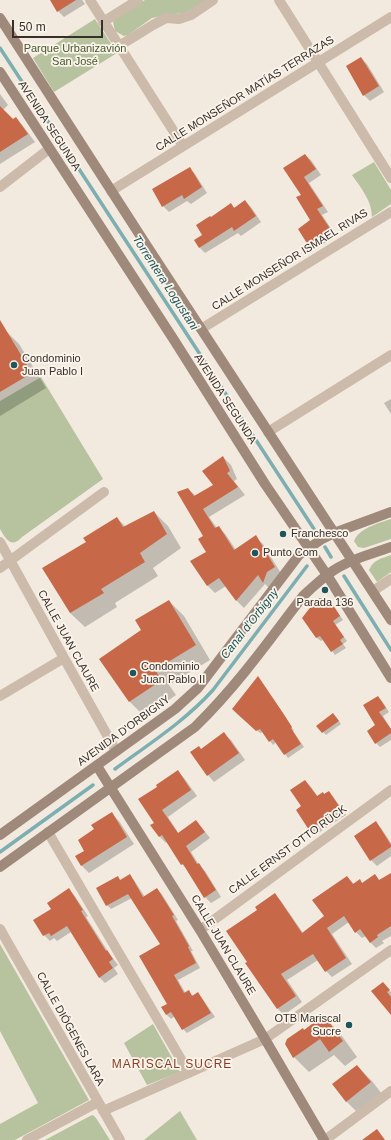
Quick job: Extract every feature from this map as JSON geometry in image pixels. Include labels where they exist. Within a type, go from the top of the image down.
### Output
[{"type":"main road","name":"AVENIDA SEGUNDA","points":[[0,18],[391,620]]},
{"type":"main road","name":"AVENIDA SEGUNDA","points":[[0,72],[178,346],[265,484],[327,575],[391,678]]},
{"type":"main road","name":"AVENIDA D'ORBIGNY","points":[[0,835],[175,709],[198,688],[299,555],[322,539],[334,533],[391,512]]},
{"type":"main road","points":[[0,867],[195,727],[214,708],[244,673],[303,596],[327,575],[342,565],[391,547]]},
{"type":"main road","name":"CALLE JUAN CLAURE","points":[[97,766],[200,930],[266,1039],[324,1140]]},
{"type":"street","points":[[90,0],[183,146]]},
{"type":"street","points":[[103,22],[138,0]]},
{"type":"street","points":[[119,46],[166,18],[179,19],[191,15],[214,0]]},
{"type":"street","points":[[279,0],[391,178]]},
{"type":"street","name":"CALLE MONSEÑOR MATÍAS TERRAZAS","points":[[111,191],[391,17]]},
{"type":"street","points":[[0,187],[50,149]]},
{"type":"street","name":"CALLE MONSEÑOR ISMAEL RIVAS","points":[[201,329],[390,215]]},
{"type":"street","points":[[268,432],[391,355]]},
{"type":"street","points":[[0,568],[104,492]]},
{"type":"street","name":"CALLE JUAN CLAURE","points":[[0,542],[116,751]]},
{"type":"street","points":[[373,591],[391,579]]},
{"type":"street","points":[[0,696],[64,658]]},
{"type":"street","name":"CALLE ERNST OTTO RÜCK","points":[[200,930],[391,790]]},
{"type":"street","points":[[48,832],[189,1073]]},
{"type":"street","name":"CALLE DIÓGENES LARA","points":[[0,929],[120,1140]]},
{"type":"street","points":[[103,1111],[266,1039],[391,950]]},
{"type":"street","points":[[324,1140],[391,1091]]},
{"type":"street","points":[[27,1140],[98,1102]]},
{"type":"green space","name":"Parque Urbanizavión San José","points":[[145,0],[206,0],[185,13],[152,18],[128,35],[124,36],[115,31],[113,22],[115,17]]},
{"type":"green space","name":"Parque Urbanizavión San José","points":[[95,19],[117,53],[54,92],[33,58]]},
{"type":"green space","points":[[374,162],[391,190],[391,204],[372,217],[372,211],[368,200],[352,175]]},
{"type":"green space","points":[[41,377],[103,479],[18,541],[12,542],[7,539],[0,529],[0,401]]},
{"type":"green space","points":[[391,519],[391,539],[364,548],[358,547],[354,541],[360,533],[365,529]]},
{"type":"green space","points":[[391,555],[391,572],[377,582],[369,570],[371,566],[376,561]]},
{"type":"green space","points":[[0,944],[89,1100],[15,1140],[0,1140],[0,1124],[38,1103],[0,1031]]},
{"type":"green space","points":[[153,1024],[180,1072],[147,1085],[124,1043]]},
{"type":"green space","points":[[180,1111],[197,1140],[144,1140]]},
{"type":"green space","points":[[93,1115],[110,1140],[45,1140],[90,1116]]},
{"type":"building","points":[[50,0],[76,0],[57,12]]},
{"type":"building","points":[[361,57],[379,86],[363,96],[346,66]]},
{"type":"building","points":[[0,106],[13,119],[16,117],[28,134],[0,152]]},
{"type":"building","points":[[305,154],[316,169],[304,177],[323,206],[317,209],[331,230],[308,245],[298,229],[310,220],[296,197],[301,195],[283,168]]},
{"type":"building","points":[[190,167],[202,187],[184,199],[182,195],[162,207],[152,189]]},
{"type":"building","points":[[245,200],[256,216],[234,231],[232,227],[199,248],[194,240],[202,235],[196,225],[210,216],[211,217],[231,203],[234,208]]},
{"type":"building","name":"Condominio Juan Pablo I","points":[[0,320],[32,373],[0,392]]},
{"type":"building","points":[[223,456],[230,471],[227,473],[238,487],[203,509],[215,528],[219,526],[234,550],[256,535],[275,567],[267,572],[263,583],[258,575],[236,601],[219,578],[207,586],[190,561],[206,552],[198,539],[203,536],[177,492],[188,488],[194,496],[213,485],[202,471]]},
{"type":"building","points":[[154,511],[167,534],[140,553],[145,562],[101,589],[104,593],[70,613],[42,568],[86,542],[83,538],[117,517],[123,527]]},
{"type":"building","points":[[320,598],[330,600],[340,616],[333,621],[344,637],[340,640],[343,644],[331,652],[320,636],[316,638],[302,618],[316,600]]},
{"type":"building","points":[[169,600],[196,645],[155,670],[162,680],[129,702],[99,659],[141,630],[135,620]]},
{"type":"building","points":[[258,676],[292,727],[291,728],[301,744],[284,755],[273,739],[269,742],[260,729],[256,731],[232,709]]},
{"type":"building","points":[[378,696],[386,708],[379,712],[391,729],[391,733],[375,744],[367,731],[375,725],[363,705]]},
{"type":"building","points":[[333,713],[339,721],[322,733],[316,726]]},
{"type":"building","points":[[224,732],[239,753],[207,776],[190,752],[199,746],[201,749]]},
{"type":"building","points":[[178,770],[191,790],[162,810],[178,833],[196,820],[205,832],[186,846],[216,890],[204,898],[183,864],[181,865],[162,835],[159,837],[150,825],[154,823],[138,799],[157,787],[156,785]]},
{"type":"building","points":[[305,780],[317,796],[323,792],[324,794],[329,791],[341,809],[309,830],[296,810],[301,806],[290,790]]},
{"type":"building","points":[[112,812],[127,837],[81,866],[75,856],[84,851],[78,840],[94,829],[91,825]]},
{"type":"building","points":[[376,821],[391,847],[370,861],[354,836]]},
{"type":"building","points":[[391,873],[391,926],[377,935],[378,937],[370,943],[360,929],[355,933],[344,916],[327,928],[346,958],[325,972],[313,954],[281,974],[296,996],[277,1009],[245,963],[247,962],[226,931],[257,910],[255,907],[275,893],[302,933],[324,916],[312,900],[347,876],[353,884],[360,879],[362,883],[375,874],[379,880]]},
{"type":"building","points":[[130,874],[143,897],[157,888],[174,915],[172,916],[189,946],[188,947],[196,963],[174,975],[184,993],[189,990],[192,996],[198,992],[211,1013],[182,1030],[171,1012],[166,1015],[161,1007],[167,1004],[139,956],[160,944],[128,894],[106,906],[96,888],[118,876],[120,880]]},
{"type":"building","points":[[69,888],[83,910],[81,911],[106,951],[107,950],[113,959],[109,962],[113,968],[99,978],[67,926],[51,936],[49,933],[43,936],[33,920],[51,909],[47,903]]},
{"type":"building","points":[[383,982],[390,990],[387,992],[391,997],[391,1015],[371,991]]},
{"type":"building","points":[[324,1015],[343,1041],[329,1052],[320,1039],[293,1058],[285,1044],[287,1039],[303,1028],[304,1030]]},
{"type":"building","points":[[357,1065],[371,1082],[346,1102],[332,1084]]},
{"type":"building","points":[[377,1129],[385,1140],[362,1140]]},
{"type":"waterway","name":"Torrentera Logustani","points":[[0,48],[314,529]]},
{"type":"waterway","name":"Torrentera Logustani","points":[[325,547],[331,557]]},
{"type":"waterway","name":"Canal d'Orbigny","points":[[115,769],[179,722],[213,690],[307,566]]},
{"type":"waterway","name":"Torrentera Logustani","points":[[344,576],[391,650]]},
{"type":"waterway","name":"Canal d'Orbigny","points":[[0,852],[93,785]]},
{"type":"place","name":"Condominio Juan Pablo I","points":[[14,365]]},
{"type":"place","name":"Franchesco","points":[[283,534]]},
{"type":"place","name":"Punto Com","points":[[255,553]]},
{"type":"place","name":"Parada 136","points":[[325,590]]},
{"type":"place","name":"Condominio Juan Pablo II","points":[[133,673]]},
{"type":"place","name":"OTB Mariscal Sucre","points":[[349,1025]]},
{"type":"district","name":"MARISCAL SUCRE","points":[[172,1065]]}]
